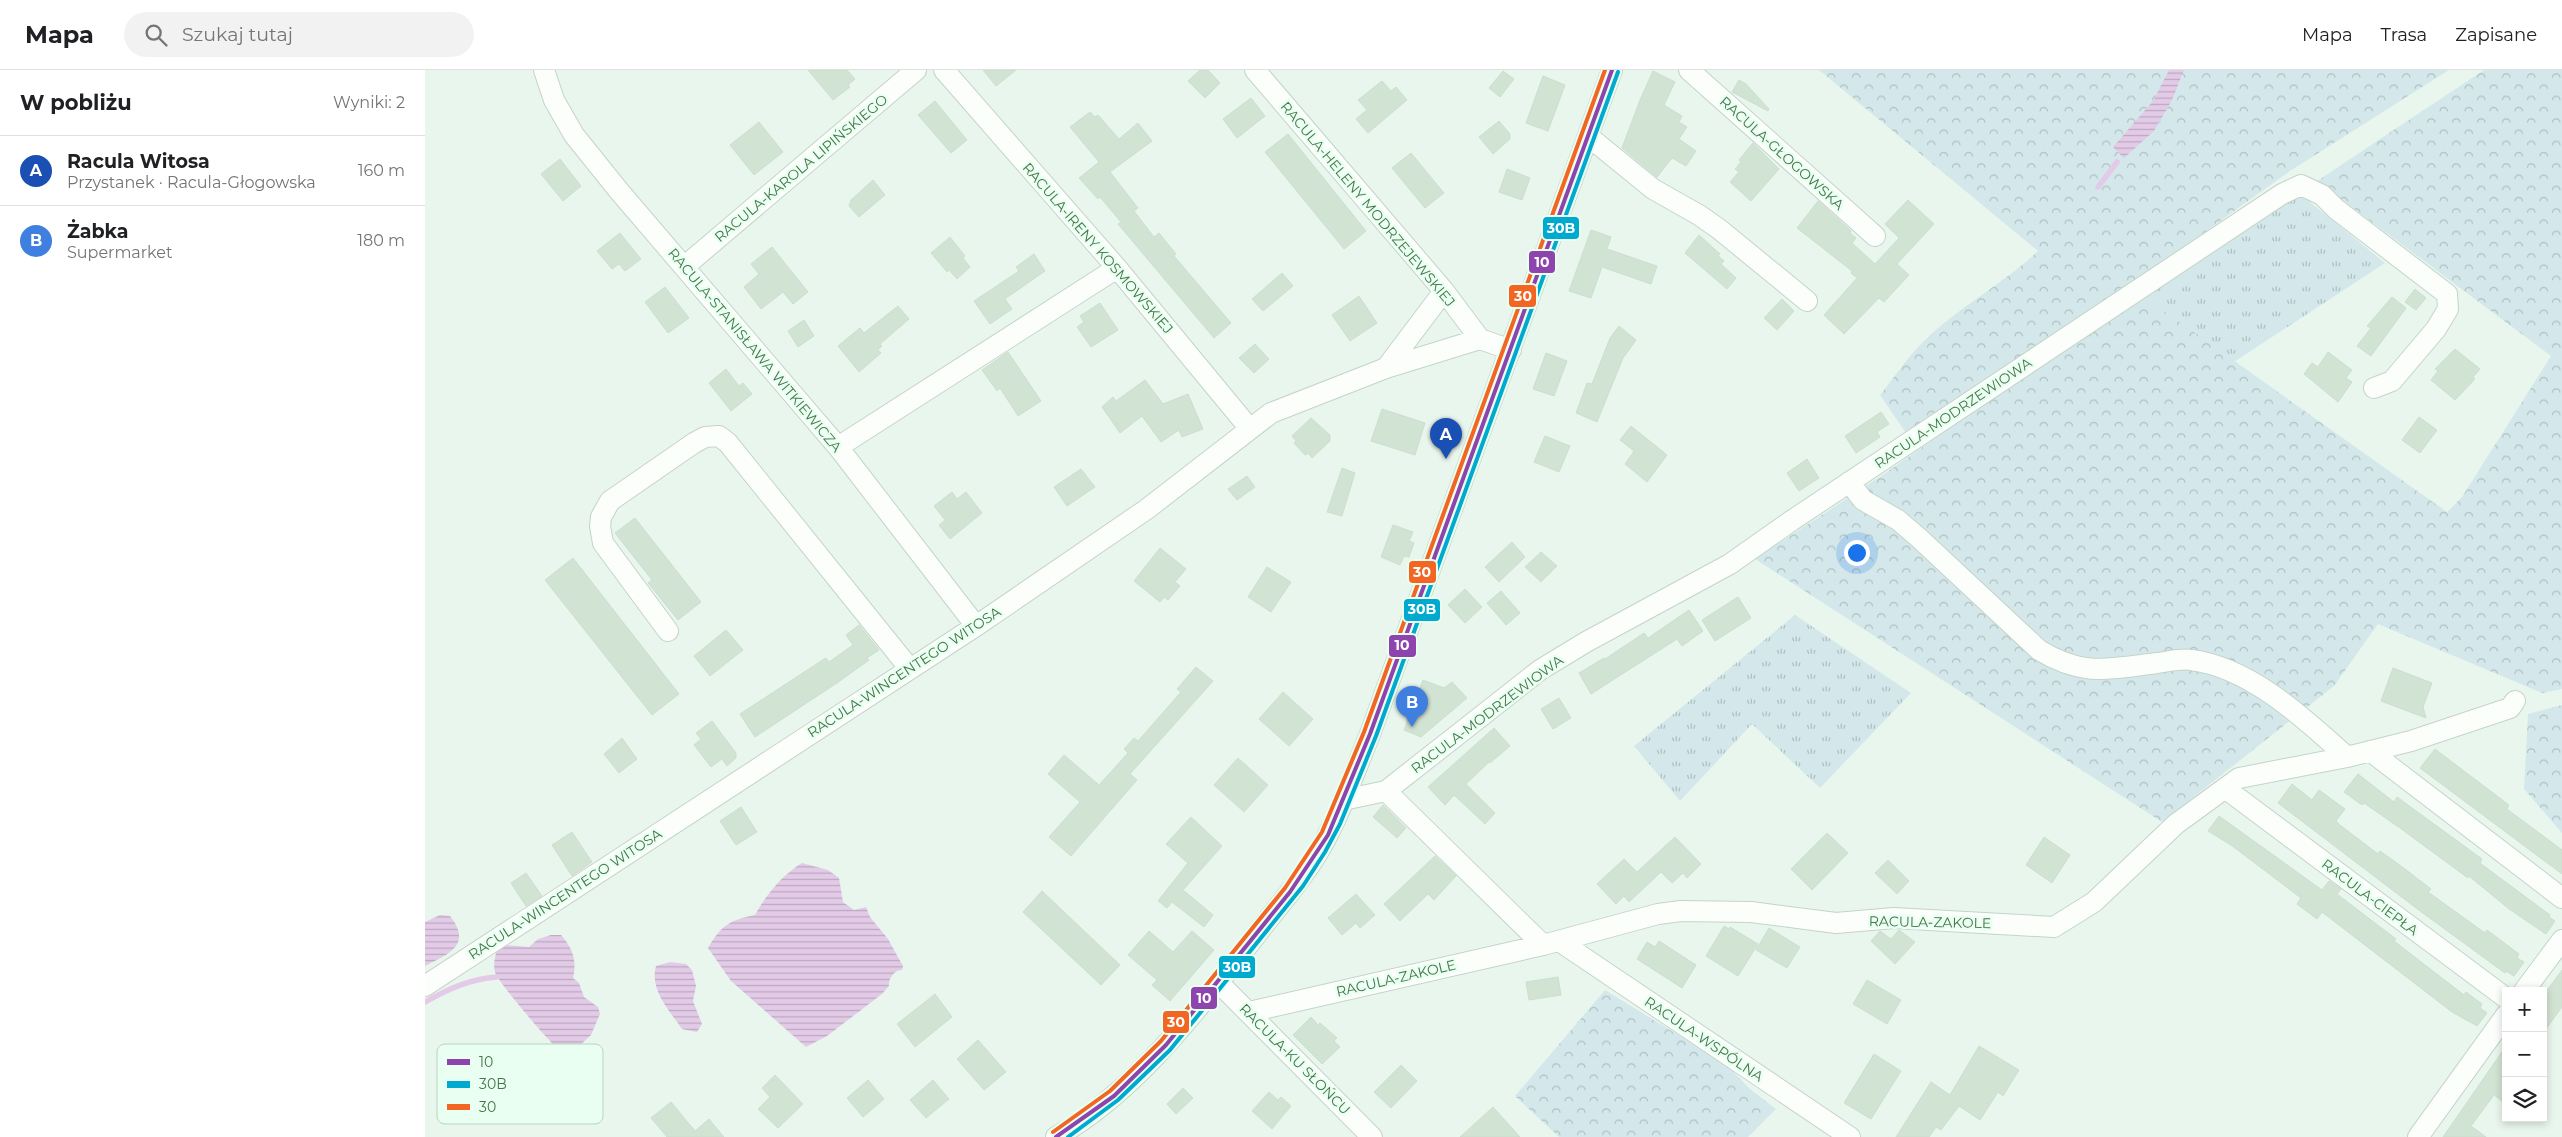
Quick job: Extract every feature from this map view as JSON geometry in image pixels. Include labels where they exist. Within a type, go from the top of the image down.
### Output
[{"type":"street","name":"RACULA-STANISŁAWA WITKIEWICZA","points":[[544,70],[554,100],[575,135],[619,191],[838,447],[976,626]]},
{"type":"street","name":"RACULA-KAROLA LIPIŃSKIEGO","points":[[685,266],[916,70]]},
{"type":"street","name":"RACULA-IRENY KOSMOWSKIEJ","points":[[944,70],[1117,268],[1250,429]]},
{"type":"street","name":"RACULA-HELENY MODRZEJEWSKIEJ","points":[[1255,70],[1444,291],[1480,339]]},
{"type":"street","points":[[1055,1137],[1093,1112],[1120,1090],[1164,1045],[1218,982],[1320,850],[1343,800],[1511,350],[1612,70]]},
{"type":"street","name":"RACULA-GŁOGOWSKA","points":[[1689,70],[1875,236]]},
{"type":"street","points":[[1588,136],[1653,189],[1699,215],[1719,229],[1807,301]]},
{"type":"street","name":"RACULA-MODRZEWIOWA","points":[[1343,800],[1386,791],[1540,670],[1586,642],[1731,564],[1849,482],[2282,194],[2301,184],[2321,195],[2447,294],[2448,309],[2436,329],[2392,382],[2374,388]]},
{"type":"street","points":[[838,447],[1117,268]]},
{"type":"street","points":[[1386,368],[1444,291]]},
{"type":"street","points":[[1480,339],[1511,350]]},
{"type":"street","name":"RACULA-WINCENTEGO WITOSA","points":[[425,986],[976,626],[1147,510],[1271,413],[1386,368],[1480,339]]},
{"type":"street","points":[[668,631],[603,543],[601,517],[610,501],[693,443],[705,437],[719,436],[728,443],[910,669]]},
{"type":"street","points":[[1849,482],[1863,500],[1898,520],[2039,650],[2060,663],[2102,670],[2189,659],[2206,662],[2231,671],[2293,709],[2347,757]]},
{"type":"street","points":[[2233,787],[2347,757],[2377,756],[2411,740],[2510,708],[2515,701]]},
{"type":"street","points":[[2377,756],[2562,898]]},
{"type":"street","name":"RACULA-ZAKOLE","points":[[1249,1012],[1551,943],[1658,914],[1681,911],[1751,912],[1836,923],[1894,918],[2054,927],[2094,902],[2176,824],[2233,787]]},
{"type":"street","name":"RACULA-CIEPŁA","points":[[2233,787],[2502,995]]},
{"type":"street","points":[[1386,791],[1551,943]]},
{"type":"street","points":[[2527,987],[2562,940]]},
{"type":"street","name":"RACULA-WSPÓLNA","points":[[1551,943],[1850,1137]]},
{"type":"street","name":"RACULA-KU SŁOŃCU","points":[[1218,982],[1372,1137]]},
{"type":"street","points":[[2419,1137],[2502,1021]]},
{"type":"green space","points":[[1819,70],[2449,70],[2290,171],[1912,442],[1880,395],[1910,356],[1935,331],[2038,251]]},
{"type":"green space","points":[[2484,70],[2562,70],[2562,689],[2542,693],[2378,624],[2334,686],[2162,822],[1755,559],[1887,472],[2140,294],[2447,512],[2462,497],[2551,356],[2317,181]]},
{"type":"green space","points":[[2299,193],[2385,263],[2234,362],[2140,294]]},
{"type":"green space","points":[[1795,615],[1911,693],[1820,788],[1752,724],[1680,801],[1634,746]]},
{"type":"green space","points":[[2562,705],[2562,833],[2524,789],[2528,714]]},
{"type":"green space","points":[[1605,990],[1727,1065],[1750,1089],[1776,1109],[1748,1137],[1559,1137],[1515,1096]]},
{"type":"shaded area","points":[[2169,70],[2184,70],[2172,100],[2154,131],[2124,158],[2113,147],[2153,101]]},
{"type":"shaded area","points":[[802,863],[828,870],[839,878],[843,902],[854,910],[866,907],[870,917],[888,939],[903,966],[902,970],[892,975],[889,986],[882,994],[827,1036],[806,1047],[731,981],[708,948],[717,934],[727,925],[739,919],[755,915],[775,886]]},
{"type":"shaded area","points":[[440,915],[450,916],[459,934],[458,941],[449,953],[425,966],[425,922]]},
{"type":"shaded area","points":[[551,935],[561,935],[573,955],[575,966],[573,978],[579,983],[584,997],[598,1007],[600,1014],[591,1035],[581,1044],[553,1044],[517,1003],[494,970],[497,950],[505,945],[529,947],[538,939]]},
{"type":"shaded area","points":[[670,962],[686,964],[692,970],[696,986],[693,1001],[702,1024],[697,1032],[682,1029],[658,992],[655,983],[656,966]]},
{"type":"building","points":[[808,70],[847,70],[855,79],[848,85],[850,87],[833,100]]},
{"type":"building","points":[[983,70],[1016,70],[996,86]]},
{"type":"building","points":[[1200,70],[1208,70],[1220,83],[1205,98],[1188,81]]},
{"type":"building","points":[[1503,71],[1514,79],[1500,97],[1489,88]]},
{"type":"building","points":[[1653,71],[1675,82],[1664,105],[1682,116],[1679,122],[1687,127],[1679,139],[1696,151],[1686,166],[1672,158],[1657,177],[1622,148]]},
{"type":"building","points":[[1543,76],[1565,85],[1548,131],[1526,123]]},
{"type":"building","points":[[1739,80],[1746,84],[1769,109],[1768,111],[1732,92]]},
{"type":"building","points":[[1382,81],[1391,91],[1396,87],[1407,100],[1368,133],[1356,119],[1367,110],[1358,100]]},
{"type":"building","points":[[1251,98],[1265,116],[1237,138],[1223,119]]},
{"type":"building","points":[[935,101],[967,140],[951,153],[918,115]]},
{"type":"building","points":[[1090,112],[1095,117],[1098,115],[1119,139],[1138,123],[1152,141],[1110,172],[1138,208],[1134,211],[1154,237],[1159,233],[1176,254],[1174,256],[1231,323],[1214,338],[1118,224],[1121,222],[1100,197],[1098,199],[1079,178],[1099,162],[1070,127]]},
{"type":"building","points":[[1499,121],[1510,134],[1510,139],[1493,154],[1479,137]]},
{"type":"building","points":[[759,122],[783,152],[754,175],[730,145]]},
{"type":"building","points":[[1288,134],[1366,231],[1344,249],[1265,152]]},
{"type":"building","points":[[1753,143],[1779,169],[1751,201],[1730,182],[1739,172],[1735,169],[1741,162],[1739,160]]},
{"type":"building","points":[[1411,153],[1444,193],[1425,208],[1392,168]]},
{"type":"building","points":[[560,159],[581,186],[563,201],[541,174]]},
{"type":"building","points":[[1507,169],[1530,178],[1522,200],[1499,192]]},
{"type":"building","points":[[873,180],[885,195],[859,217],[849,206],[851,200]]},
{"type":"building","points":[[1908,200],[1934,224],[1897,264],[1909,275],[1884,302],[1879,298],[1844,334],[1824,315],[1857,278],[1851,273],[1852,271],[1797,228],[1818,201],[1851,231],[1850,233],[1856,238],[1852,243],[1875,264],[1899,238],[1885,224]]},
{"type":"building","points":[[1591,230],[1611,237],[1607,249],[1657,266],[1651,284],[1602,267],[1591,298],[1569,291]]},
{"type":"building","points":[[620,233],[641,259],[625,271],[619,264],[612,269],[597,251]]},
{"type":"building","points":[[1699,235],[1720,254],[1718,256],[1724,261],[1721,264],[1736,278],[1727,289],[1685,253]]},
{"type":"building","points":[[950,237],[965,256],[963,258],[970,267],[957,279],[949,270],[947,272],[931,253]]},
{"type":"building","points":[[772,247],[808,292],[793,304],[783,292],[761,309],[744,287],[759,274],[751,264]]},
{"type":"building","points":[[1034,254],[1045,271],[1005,299],[1012,309],[990,324],[974,301],[1019,271],[1016,267]]},
{"type":"building","points":[[1282,273],[1293,286],[1263,311],[1252,299]]},
{"type":"building","points":[[665,287],[689,318],[668,333],[645,302]]},
{"type":"building","points":[[2415,289],[2426,298],[2416,310],[2405,302]]},
{"type":"building","points":[[1359,296],[1377,323],[1350,341],[1332,315]]},
{"type":"building","points":[[2392,297],[2406,308],[2371,356],[2357,346],[2371,328],[2367,326]]},
{"type":"building","points":[[1782,299],[1794,311],[1777,330],[1764,318]]},
{"type":"building","points":[[1100,303],[1118,330],[1091,347],[1077,327],[1084,322],[1080,316]]},
{"type":"building","points":[[898,306],[909,319],[880,344],[882,346],[878,350],[881,353],[859,372],[838,346],[860,328],[864,333]]},
{"type":"building","points":[[804,320],[814,336],[798,347],[788,331]]},
{"type":"building","points":[[1619,326],[1636,340],[1623,358],[1597,422],[1576,413],[1587,383],[1592,384],[1610,338]]},
{"type":"building","points":[[1255,344],[1269,359],[1254,373],[1239,358]]},
{"type":"building","points":[[2455,349],[2480,369],[2473,377],[2475,379],[2455,400],[2431,380],[2438,371],[2435,369]]},
{"type":"building","points":[[1008,352],[1041,401],[1018,416],[1000,388],[997,391],[982,370]]},
{"type":"building","points":[[2328,352],[2352,370],[2346,378],[2352,382],[2338,402],[2304,374],[2312,363],[2318,367]]},
{"type":"building","points":[[1546,353],[1567,361],[1554,396],[1533,389]]},
{"type":"building","points":[[726,369],[739,386],[743,383],[752,394],[731,411],[709,383]]},
{"type":"building","points":[[1145,380],[1163,404],[1188,394],[1203,429],[1182,437],[1179,430],[1161,442],[1142,416],[1120,433],[1102,407],[1113,397],[1116,401]]},
{"type":"building","points":[[1382,409],[1425,423],[1415,455],[1371,441]]},
{"type":"building","points":[[1881,412],[1889,424],[1877,432],[1880,437],[1856,453],[1845,436]]},
{"type":"building","points":[[2419,417],[2437,430],[2420,453],[2402,440]]},
{"type":"building","points":[[1311,418],[1330,435],[1330,441],[1312,458],[1308,453],[1305,455],[1294,443],[1296,441],[1292,436]]},
{"type":"building","points":[[1631,426],[1667,455],[1647,482],[1625,464],[1634,451],[1620,440]]},
{"type":"building","points":[[1545,436],[1570,446],[1559,472],[1534,462]]},
{"type":"building","points":[[1807,459],[1819,478],[1799,491],[1787,473]]},
{"type":"building","points":[[1342,468],[1355,473],[1342,516],[1327,512]]},
{"type":"building","points":[[1081,469],[1095,487],[1067,506],[1054,487]]},
{"type":"building","points":[[1247,476],[1255,487],[1237,500],[1228,489]]},
{"type":"building","points":[[952,492],[957,499],[966,492],[982,513],[950,539],[939,525],[945,520],[934,506]]},
{"type":"building","points":[[635,518],[701,602],[678,620],[648,583],[652,580],[615,533]]},
{"type":"building","points":[[1393,525],[1413,532],[1409,541],[1414,543],[1409,557],[1404,556],[1400,565],[1381,557]]},
{"type":"building","points":[[1512,542],[1525,557],[1499,582],[1485,567]]},
{"type":"building","points":[[1160,548],[1186,569],[1175,582],[1180,586],[1168,600],[1164,597],[1160,602],[1134,581]]},
{"type":"building","points":[[1541,552],[1557,566],[1541,582],[1525,567]]},
{"type":"building","points":[[573,558],[679,694],[652,715],[545,580]]},
{"type":"building","points":[[1267,567],[1291,582],[1271,612],[1248,597]]},
{"type":"building","points":[[1465,589],[1482,607],[1465,623],[1448,605]]},
{"type":"building","points":[[1501,591],[1520,613],[1506,625],[1487,603]]},
{"type":"building","points":[[1738,597],[1751,618],[1715,641],[1702,620]]},
{"type":"building","points":[[1689,610],[1703,631],[1682,646],[1677,639],[1591,694],[1579,673],[1605,659],[1644,633],[1648,638]]},
{"type":"building","points":[[859,625],[879,650],[867,658],[869,660],[837,683],[755,737],[740,714],[821,661],[826,658],[829,662],[853,645],[846,635]]},
{"type":"building","points":[[726,630],[743,650],[710,676],[694,656]]},
{"type":"building","points":[[1196,667],[1213,681],[1130,774],[1137,780],[1071,856],[1049,837],[1080,802],[1048,774],[1064,755],[1099,785],[1128,753],[1124,749],[1134,738],[1138,741],[1181,692],[1177,689]]},
{"type":"building","points":[[2393,668],[2432,683],[2423,707],[2426,718],[2381,701]]},
{"type":"building","points":[[1423,680],[1444,688],[1452,682],[1467,698],[1421,737],[1404,730]]},
{"type":"building","points":[[1283,692],[1313,719],[1289,746],[1259,719]]},
{"type":"building","points":[[1559,698],[1571,718],[1553,729],[1541,709]]},
{"type":"building","points":[[712,721],[736,753],[736,758],[727,766],[722,759],[711,767],[694,745],[701,739],[696,733]]},
{"type":"building","points":[[1494,728],[1510,746],[1489,762],[1466,784],[1495,813],[1485,824],[1454,795],[1445,805],[1428,787]]},
{"type":"building","points":[[622,738],[637,759],[619,773],[604,754]]},
{"type":"building","points":[[2435,749],[2509,805],[2507,809],[2562,850],[2562,874],[2420,768]]},
{"type":"building","points":[[1238,758],[1268,785],[1244,812],[1214,785]]},
{"type":"building","points":[[2358,774],[2394,802],[2397,797],[2482,859],[2480,863],[2550,915],[2549,917],[2555,921],[2546,934],[2509,909],[2469,876],[2468,878],[2364,803],[2362,805],[2344,792]]},
{"type":"building","points":[[2292,784],[2312,800],[2319,790],[2345,809],[2336,821],[2340,825],[2378,854],[2380,851],[2401,866],[2431,889],[2428,892],[2485,933],[2487,930],[2519,954],[2517,958],[2524,962],[2514,976],[2506,971],[2505,973],[2416,908],[2278,803]]},
{"type":"building","points":[[1383,805],[1406,828],[1397,838],[1373,817]]},
{"type":"building","points":[[741,807],[757,832],[736,845],[720,821]]},
{"type":"building","points":[[2219,816],[2322,890],[2329,881],[2341,889],[2337,894],[2396,939],[2394,941],[2464,995],[2466,992],[2482,1004],[2480,1008],[2487,1013],[2477,1026],[2452,1012],[2322,912],[2317,919],[2297,904],[2301,898],[2231,845],[2208,831]]},
{"type":"building","points":[[1191,817],[1222,846],[1183,890],[1213,915],[1204,927],[1172,902],[1167,908],[1158,901],[1188,863],[1166,844]]},
{"type":"building","points":[[572,832],[592,862],[572,876],[552,845]]},
{"type":"building","points":[[1827,833],[1848,853],[1812,890],[1791,869]]},
{"type":"building","points":[[1675,837],[1701,864],[1687,878],[1683,873],[1672,883],[1661,872],[1629,902],[1624,896],[1616,904],[1597,884],[1624,859],[1637,872]]},
{"type":"building","points":[[2044,837],[2070,855],[2052,883],[2026,865]]},
{"type":"building","points":[[1435,856],[1456,876],[1434,900],[1428,894],[1400,921],[1384,904]]},
{"type":"building","points":[[1888,860],[1909,881],[1897,894],[1875,873]]},
{"type":"building","points":[[526,873],[542,896],[526,906],[511,883]]},
{"type":"building","points":[[1042,891],[1120,965],[1101,985],[1023,912]]},
{"type":"building","points":[[1356,894],[1375,915],[1360,928],[1356,923],[1342,935],[1328,918]]},
{"type":"building","points":[[1724,926],[1729,929],[1730,927],[1758,944],[1738,976],[1706,956]]},
{"type":"building","points":[[1769,928],[1800,947],[1787,968],[1756,950]]},
{"type":"building","points":[[1899,930],[1915,942],[1895,964],[1871,941],[1880,931],[1891,939]]},
{"type":"building","points":[[1149,931],[1173,952],[1192,931],[1214,950],[1170,1001],[1152,985],[1157,980],[1128,955]]},
{"type":"building","points":[[1659,941],[1696,965],[1682,988],[1637,959],[1647,942],[1655,947]]},
{"type":"building","points":[[2562,970],[2562,1007],[2547,1028],[2547,991]]},
{"type":"building","points":[[1558,977],[1561,995],[1529,1000],[1526,982]]},
{"type":"building","points":[[1867,980],[1901,1000],[1887,1024],[1853,1004]]},
{"type":"building","points":[[935,994],[952,1017],[915,1047],[897,1024]]},
{"type":"building","points":[[1311,1017],[1318,1025],[1320,1023],[1337,1038],[1334,1041],[1340,1047],[1322,1064],[1293,1035]]},
{"type":"building","points":[[978,1040],[1006,1072],[984,1090],[957,1059]]},
{"type":"building","points":[[1979,1046],[2019,1070],[2003,1096],[1998,1092],[1980,1120],[1959,1106],[1941,1130],[1936,1127],[1929,1137],[1896,1137],[1931,1082],[1950,1095]]},
{"type":"building","points":[[2502,1052],[2502,1101],[2494,1095],[2471,1126],[2486,1137],[2443,1137]]},
{"type":"building","points":[[1874,1054],[1901,1071],[1871,1119],[1844,1103]]},
{"type":"building","points":[[1401,1065],[1417,1081],[1391,1108],[1374,1092]]},
{"type":"building","points":[[775,1075],[803,1104],[778,1128],[758,1109],[770,1097],[762,1088]]},
{"type":"building","points":[[868,1080],[884,1099],[863,1117],[847,1098]]},
{"type":"building","points":[[933,1080],[949,1099],[926,1118],[910,1100]]},
{"type":"building","points":[[1183,1088],[1193,1098],[1176,1114],[1167,1104]]},
{"type":"building","points":[[1269,1092],[1278,1100],[1281,1097],[1291,1106],[1272,1129],[1252,1111]]},
{"type":"building","points":[[671,1102],[695,1131],[709,1119],[724,1137],[667,1137],[651,1118]]},
{"type":"building","points":[[1493,1107],[1520,1137],[1460,1137]]},
{"type":"waterway","points":[[2098,187],[2117,162]]},
{"type":"waterway","points":[[425,1002],[459,985],[497,977]]},
{"type":"transit line","name":"30","points":[[1053,1132],[1110,1091],[1161,1041],[1285,888],[1322,832],[1364,732],[1605,70]]},
{"type":"transit line","name":"10","points":[[1056,1137],[1114,1096],[1166,1045],[1290,892],[1328,835],[1370,734],[1612,70]]},
{"type":"transit line","name":"30B","points":[[1068,1137],[1118,1100],[1170,1050],[1303,886],[1340,824],[1376,736],[1618,72]]},
{"type":"place","name":"Racula Witosa","points":[[1446,459]]},
{"type":"place","name":"Żabka","points":[[1412,727]]}]
